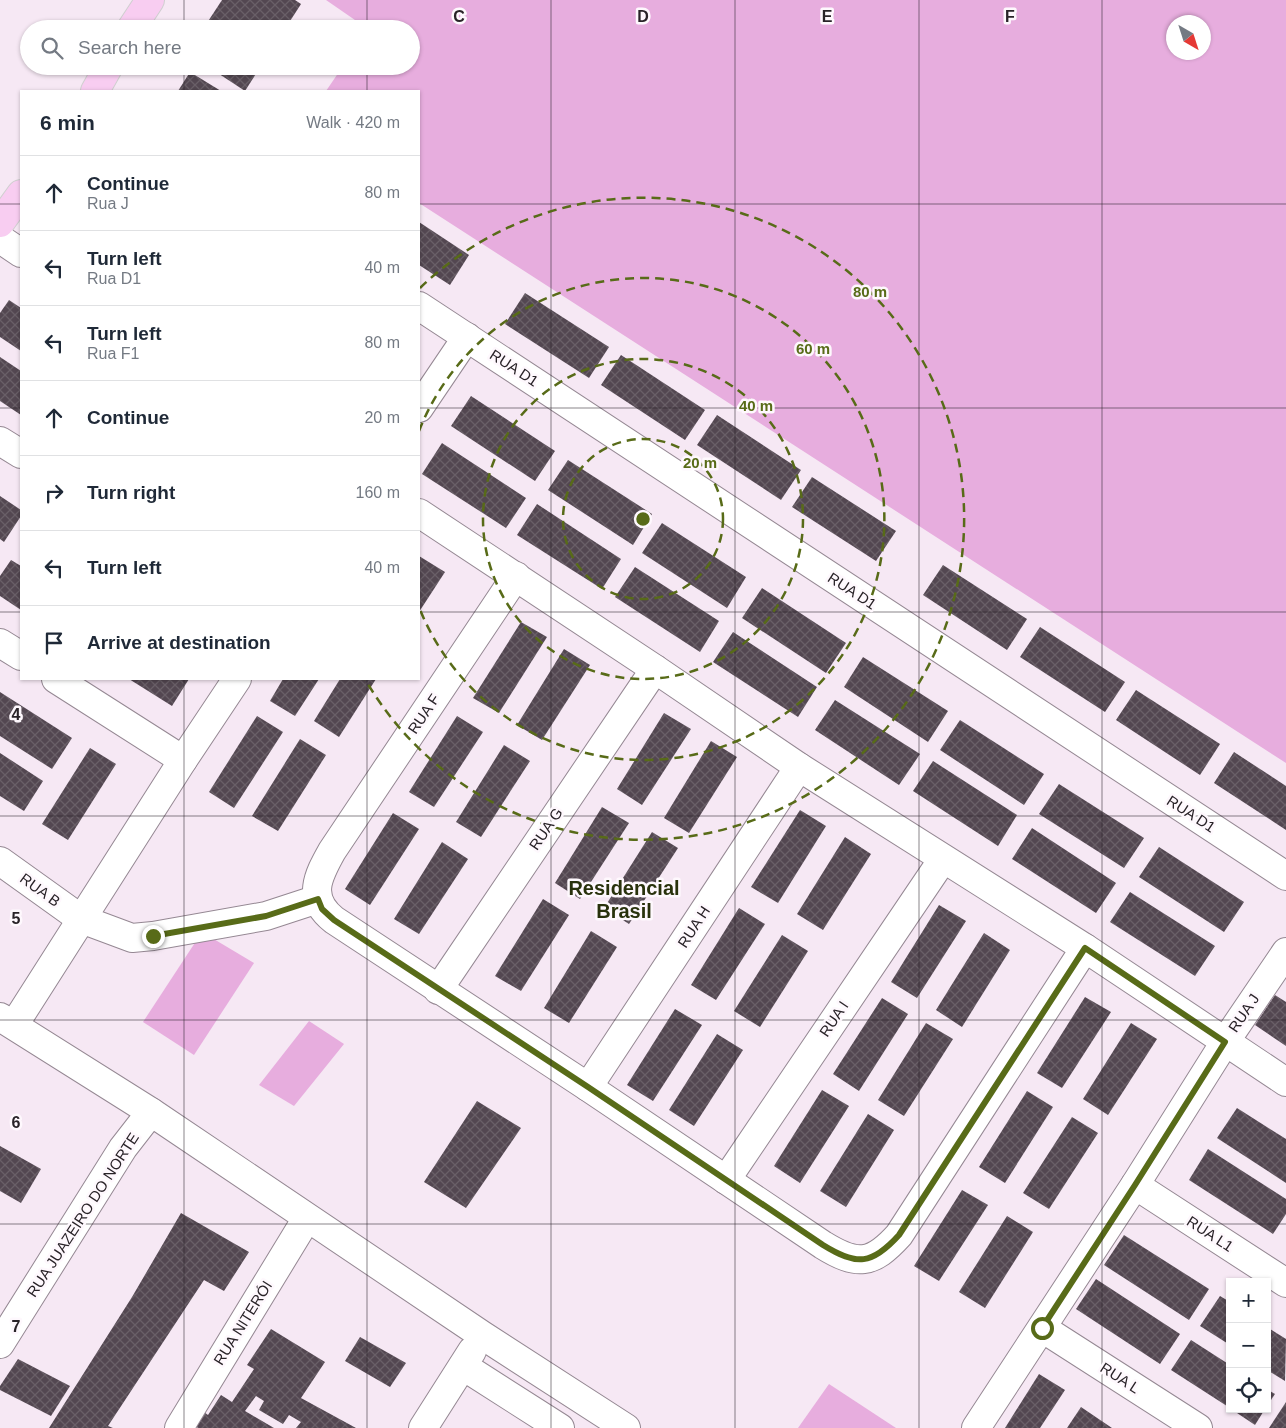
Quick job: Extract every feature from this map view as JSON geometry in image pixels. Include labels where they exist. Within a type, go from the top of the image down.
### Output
[{"type":"main road","points":[[137,20],[150,0]]},
{"type":"main road","points":[[96,90],[104,75]]},
{"type":"main road","points":[[0,223],[20,195]]},
{"type":"street","points":[[0,239],[20,252]]},
{"type":"street","name":"RUA D1","points":[[420,307],[1286,876]]},
{"type":"street","points":[[420,407],[467,337]]},
{"type":"street","points":[[0,441],[20,453]]},
{"type":"street","points":[[420,514],[655,669],[799,768],[1085,948],[1286,1082]]},
{"type":"street","name":"RUA F","points":[[318,899],[317,882],[320,872],[332,851],[516,576]]},
{"type":"street","points":[[0,643],[20,655]]},
{"type":"street","name":"RUA G","points":[[438,990],[655,669]]},
{"type":"street","points":[[58,680],[183,760]]},
{"type":"street","points":[[236,680],[81,919],[7,1021],[151,1112],[307,1218],[626,1428]]},
{"type":"street","name":"RUA H","points":[[588,1087],[799,768]]},
{"type":"street","name":"RUA I","points":[[726,1180],[943,858]]},
{"type":"street","name":"RUA B","points":[[0,861],[81,919],[132,938],[266,916],[318,899]]},
{"type":"street","points":[[318,899],[322,909],[334,920],[438,990],[588,1087],[830,1250],[857,1260],[880,1254],[899,1235],[1085,948]]},
{"type":"street","name":"RUA J","points":[[976,1428],[1135,1185],[1225,1042],[1286,952]]},
{"type":"street","name":"RUA JUAZEIRO DO NORTE","points":[[0,1344],[123,1148],[151,1112]]},
{"type":"street","name":"RUA L1","points":[[1135,1185],[1286,1282]]},
{"type":"street","name":"RUA NITERÓI","points":[[179,1428],[307,1218]]},
{"type":"street","name":"RUA L","points":[[1042,1328],[1198,1428]]},
{"type":"street","points":[[423,1428],[482,1334]]},
{"type":"street","points":[[463,1366],[560,1428]]},
{"type":"shaded area","points":[[326,0],[1286,0],[1286,763],[420,204],[420,90],[327,90],[337,75],[420,75],[420,20],[355,20]]},
{"type":"shaded area","points":[[202,932],[254,963],[194,1055],[143,1022]]},
{"type":"shaded area","points":[[309,1021],[344,1044],[294,1106],[259,1085]]},
{"type":"shaded area","points":[[829,1384],[896,1428],[798,1428]]},
{"type":"building","points":[[222,0],[295,0],[301,4],[291,20],[209,20]]},
{"type":"building","points":[[188,75],[195,75],[219,90],[179,90]]},
{"type":"building","points":[[221,75],[255,75],[246,90]]},
{"type":"building","points":[[420,223],[469,255],[450,285],[420,266]]},
{"type":"building","points":[[525,293],[609,347],[589,378],[505,324]]},
{"type":"building","points":[[9,300],[20,307],[20,350],[0,337],[0,313]]},
{"type":"building","points":[[621,355],[705,410],[685,440],[601,385]]},
{"type":"building","points":[[0,357],[20,370],[20,414],[0,401]]},
{"type":"building","points":[[471,396],[555,451],[535,481],[451,426]]},
{"type":"building","points":[[717,415],[801,470],[781,500],[697,445]]},
{"type":"building","points":[[442,443],[526,498],[506,528],[422,474]]},
{"type":"building","points":[[568,460],[652,514],[633,545],[548,490]]},
{"type":"building","points":[[812,477],[896,531],[876,561],[792,507]]},
{"type":"building","points":[[0,496],[20,509],[20,518],[4,542],[0,539]]},
{"type":"building","points":[[537,504],[621,559],[602,589],[517,535]]},
{"type":"building","points":[[662,523],[746,577],[727,608],[642,553]]},
{"type":"building","points":[[420,557],[445,572],[420,610]]},
{"type":"building","points":[[11,560],[20,565],[20,609],[0,596],[0,576]]},
{"type":"building","points":[[943,565],[1027,619],[1007,650],[923,595]]},
{"type":"building","points":[[635,567],[719,621],[700,652],[615,597]]},
{"type":"building","points":[[762,588],[846,643],[826,673],[742,618]]},
{"type":"building","points":[[521,622],[547,637],[499,713],[473,698]]},
{"type":"building","points":[[1040,627],[1125,682],[1105,712],[1020,657]]},
{"type":"building","points":[[733,632],[817,687],[798,717],[713,662]]},
{"type":"building","points":[[564,649],[590,665],[542,740],[517,725]]},
{"type":"building","points":[[863,657],[948,711],[928,742],[844,687]]},
{"type":"building","points":[[131,680],[188,680],[172,706]]},
{"type":"building","points":[[282,680],[318,680],[295,716],[270,701]]},
{"type":"building","points":[[339,680],[375,680],[339,737],[314,721]]},
{"type":"building","points":[[1136,690],[1220,744],[1200,775],[1116,720]]},
{"type":"building","points":[[0,692],[72,738],[52,769],[0,736]]},
{"type":"building","points":[[835,700],[920,754],[899,785],[815,730]]},
{"type":"building","points":[[664,713],[691,729],[642,805],[617,789]]},
{"type":"building","points":[[257,716],[283,732],[234,808],[209,792]]},
{"type":"building","points":[[457,716],[483,732],[434,807],[409,792]]},
{"type":"building","points":[[960,720],[1044,774],[1024,805],[940,750]]},
{"type":"building","points":[[300,739],[326,755],[278,831],[252,816]]},
{"type":"building","points":[[711,741],[737,757],[689,833],[664,818]]},
{"type":"building","points":[[504,745],[530,761],[481,837],[456,822]]},
{"type":"building","points":[[90,748],[116,764],[68,840],[42,824]]},
{"type":"building","points":[[1234,752],[1286,786],[1286,830],[1214,783]]},
{"type":"building","points":[[0,753],[43,781],[24,811],[0,796]]},
{"type":"building","points":[[933,761],[1017,815],[998,846],[913,791]]},
{"type":"building","points":[[1059,784],[1144,838],[1124,868],[1039,814]]},
{"type":"building","points":[[602,807],[629,823],[580,899],[555,883]]},
{"type":"building","points":[[800,810],[826,826],[778,903],[751,887]]},
{"type":"building","points":[[393,813],[419,829],[370,905],[345,889]]},
{"type":"building","points":[[1032,828],[1116,883],[1096,913],[1012,859]]},
{"type":"building","points":[[652,832],[678,848],[629,924],[604,908]]},
{"type":"building","points":[[845,837],[871,854],[823,930],[797,914]]},
{"type":"building","points":[[442,842],[468,859],[419,934],[394,919]]},
{"type":"building","points":[[1159,847],[1244,902],[1224,932],[1139,877]]},
{"type":"building","points":[[1130,892],[1215,946],[1195,976],[1110,922]]},
{"type":"building","points":[[543,899],[569,915],[521,991],[495,976]]},
{"type":"building","points":[[939,905],[966,921],[917,998],[891,982]]},
{"type":"building","points":[[739,908],[765,924],[716,1000],[691,985]]},
{"type":"building","points":[[591,931],[617,947],[569,1023],[544,1008]]},
{"type":"building","points":[[984,933],[1010,950],[962,1027],[936,1010]]},
{"type":"building","points":[[782,935],[808,951],[760,1027],[734,1011]]},
{"type":"building","points":[[1275,995],[1286,1002],[1286,1046],[1255,1025]]},
{"type":"building","points":[[1085,997],[1111,1012],[1062,1088],[1037,1073]]},
{"type":"building","points":[[882,998],[908,1014],[859,1091],[833,1074]]},
{"type":"building","points":[[675,1009],[702,1025],[653,1101],[627,1085]]},
{"type":"building","points":[[926,1023],[953,1039],[904,1116],[878,1100]]},
{"type":"building","points":[[1131,1023],[1157,1039],[1108,1115],[1083,1099]]},
{"type":"building","points":[[717,1034],[743,1050],[694,1126],[669,1110]]},
{"type":"building","points":[[822,1090],[849,1106],[800,1183],[774,1166]]},
{"type":"building","points":[[1027,1091],[1053,1107],[1005,1183],[979,1167]]},
{"type":"building","points":[[477,1101],[521,1128],[466,1208],[424,1182]]},
{"type":"building","points":[[1237,1108],[1286,1139],[1286,1183],[1217,1138]]},
{"type":"building","points":[[868,1114],[894,1130],[846,1207],[820,1191]]},
{"type":"building","points":[[1072,1117],[1098,1133],[1049,1209],[1023,1193]]},
{"type":"building","points":[[0,1146],[41,1169],[21,1203],[0,1191]]},
{"type":"building","points":[[1208,1149],[1286,1199],[1286,1214],[1273,1234],[1189,1180]]},
{"type":"building","points":[[962,1190],[988,1205],[939,1281],[914,1266]]},
{"type":"building","points":[[181,1213],[249,1252],[224,1291],[204,1280],[108,1426],[113,1428],[49,1428],[132,1297]]},
{"type":"building","points":[[1007,1216],[1033,1232],[985,1308],[959,1292]]},
{"type":"building","points":[[1124,1235],[1209,1289],[1189,1320],[1104,1265]]},
{"type":"building","points":[[1096,1279],[1180,1334],[1160,1364],[1076,1309]]},
{"type":"building","points":[[1220,1296],[1226,1300],[1226,1342],[1200,1326]]},
{"type":"building","points":[[271,1329],[325,1362],[301,1398],[356,1428],[296,1428],[301,1422],[289,1415],[283,1424],[259,1410],[264,1401],[256,1396],[245,1411],[274,1428],[198,1428],[195,1426],[204,1412],[208,1415],[221,1395],[232,1402],[254,1369],[247,1365]]},
{"type":"building","points":[[1271,1330],[1286,1339],[1285,1381],[1271,1372]]},
{"type":"building","points":[[360,1337],[406,1363],[390,1387],[345,1361]]},
{"type":"building","points":[[1191,1340],[1226,1362],[1226,1405],[1171,1370]]},
{"type":"building","points":[[18,1359],[70,1386],[51,1416],[0,1390],[0,1386]]},
{"type":"building","points":[[1039,1374],[1065,1390],[1040,1428],[1005,1428]]},
{"type":"building","points":[[1271,1392],[1275,1394],[1271,1400]]},
{"type":"building","points":[[1286,1402],[1286,1428],[1269,1428]]},
{"type":"building","points":[[1081,1407],[1112,1428],[1067,1428]]},
{"type":"building","points":[[1237,1413],[1262,1413],[1255,1425]]},
{"type":"district","name":"Residencial Brasil","points":[[624,900]]},
{"type":"route","points":[[153,936],[266,916],[318,899],[322,909],[334,920],[438,990],[588,1087],[823,1245],[837,1254],[857,1260],[880,1254],[899,1235],[1085,948],[1225,1042],[1042,1328]]}]
